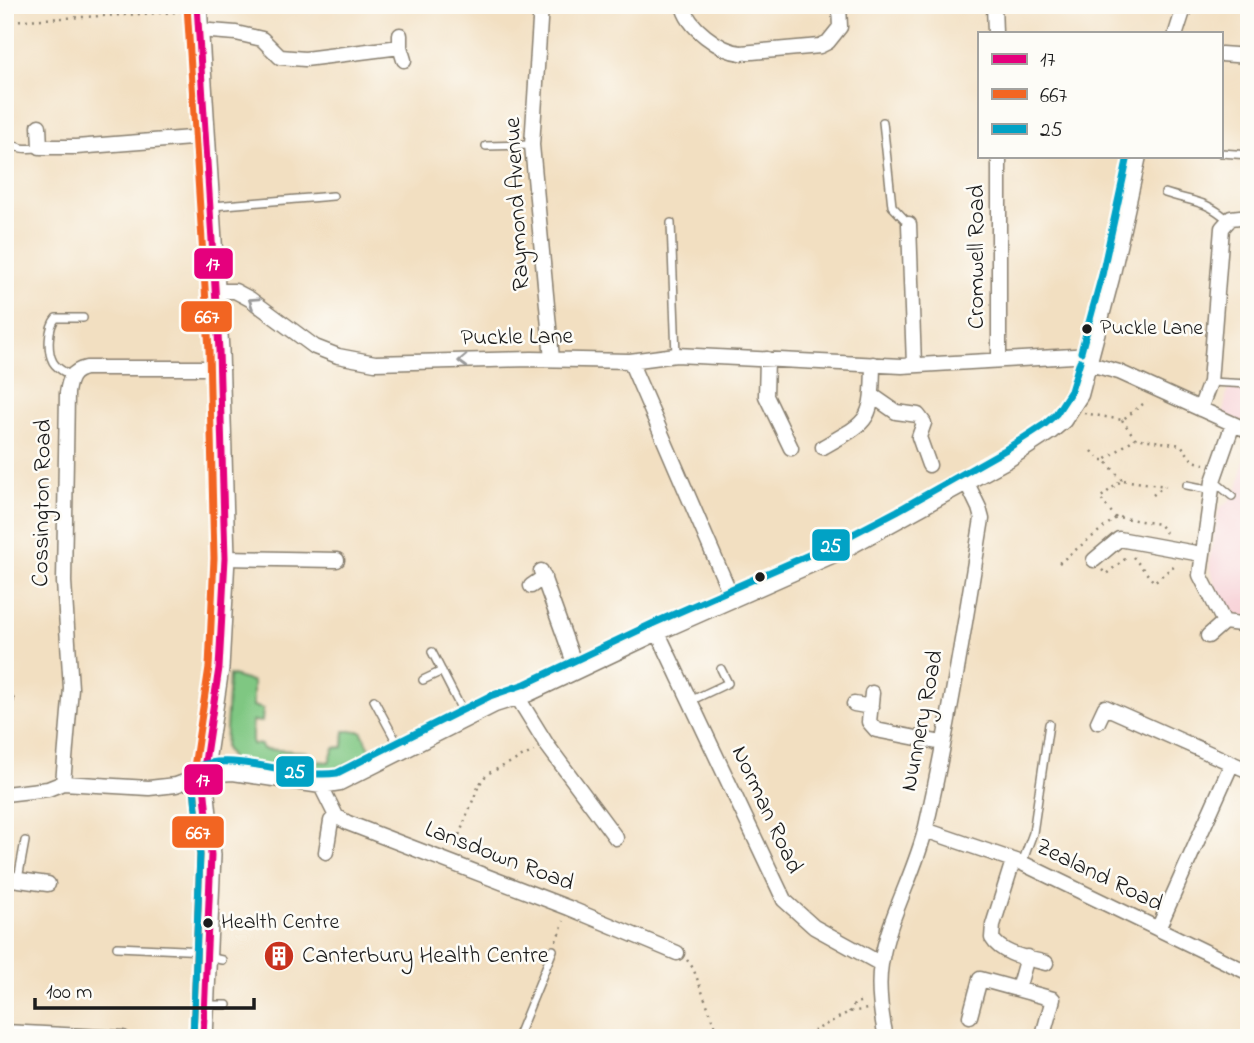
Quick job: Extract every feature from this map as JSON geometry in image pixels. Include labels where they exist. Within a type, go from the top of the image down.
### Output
[{"type":"street","name":"Raymond Avenue","points":[[541,5],[532,145],[552,359]]},
{"type":"street","points":[[683,5],[688,19],[718,47],[741,53],[820,46],[828,42],[840,27],[839,5]]},
{"type":"street","points":[[993,5],[995,32]]},
{"type":"street","points":[[1177,32],[1185,5]]},
{"type":"street","points":[[190,9],[198,30],[220,359],[225,558],[219,668],[203,775],[211,855],[212,956],[204,1004],[203,1038]]},
{"type":"street","points":[[198,30],[236,33],[262,39],[280,57],[305,59],[401,47]]},
{"type":"street","points":[[1222,54],[1249,57]]},
{"type":"street","points":[[39,126],[40,148],[204,137]]},
{"type":"street","name":"Cromwell Road","points":[[999,158],[999,359]]},
{"type":"street","points":[[5,794],[48,789],[63,783],[149,788],[176,785],[203,775],[233,773],[321,786],[340,783],[495,705],[523,696],[841,552],[1010,459],[1064,421],[1081,395],[1112,278],[1139,158]]},
{"type":"street","points":[[1200,409],[1210,382],[1222,228],[1228,220],[1249,216]]},
{"type":"street","points":[[909,224],[914,365]]},
{"type":"street","name":"Puckle Lane","points":[[215,296],[235,291],[315,347],[338,356],[375,363],[552,359],[630,361],[676,355],[914,365],[999,359],[1090,359]]},
{"type":"street","points":[[71,376],[77,370],[86,368],[220,359]]},
{"type":"street","points":[[767,359],[766,396],[791,447]]},
{"type":"street","points":[[1090,359],[1249,432]]},
{"type":"street","points":[[630,361],[733,600]]},
{"type":"street","points":[[823,447],[860,426],[872,407],[873,364]]},
{"type":"street","name":"Cossington Road","points":[[63,783],[71,688],[64,582],[67,393],[71,376]]},
{"type":"street","points":[[873,396],[896,412],[918,415],[924,424],[919,437],[929,465]]},
{"type":"street","points":[[1224,622],[1200,575],[1209,487],[1233,424]]},
{"type":"street","name":"Nunnery Road","points":[[886,1038],[880,1003],[881,964],[925,830],[982,519],[967,483]]},
{"type":"street","points":[[1094,560],[1119,540],[1201,554]]},
{"type":"street","points":[[225,558],[337,560]]},
{"type":"street","points":[[539,578],[577,671]]},
{"type":"street","points":[[1208,636],[1224,622],[1249,625]]},
{"type":"street","name":"Norman Road","points":[[658,633],[784,900],[814,927],[881,964]]},
{"type":"street","points":[[523,696],[547,744],[616,838]]},
{"type":"street","points":[[854,704],[871,700],[869,722],[876,730],[942,743]]},
{"type":"street","points":[[1098,722],[1105,707],[1249,771]]},
{"type":"street","points":[[1158,929],[1232,763]]},
{"type":"street","points":[[321,786],[336,817],[331,821],[326,852]]},
{"type":"street","name":"Lansdown Road","points":[[336,817],[677,953]]},
{"type":"street","name":"Zealand Road","points":[[925,830],[1017,862],[1249,973]]},
{"type":"street","points":[[1017,862],[993,925],[992,938],[998,947],[1046,963]]},
{"type":"street","points":[[12,879],[48,884]]},
{"type":"street","points":[[1018,989],[1027,957]]},
{"type":"street","points":[[970,1016],[980,979],[1052,999],[1043,1035]]},
{"type":"street","points":[[5,1032],[123,1038]]},
{"type":"lane","points":[[5,93],[8,141],[15,148],[40,148]]},
{"type":"lane","points":[[883,122],[892,206],[909,224]]},
{"type":"lane","points":[[486,146],[532,145]]},
{"type":"lane","points":[[1222,153],[1249,155]]},
{"type":"lane","points":[[1165,193],[1215,208],[1228,220]]},
{"type":"lane","points":[[209,206],[333,196]]},
{"type":"lane","points":[[671,223],[676,355]]},
{"type":"lane","points":[[71,376],[51,360],[51,324],[56,318],[83,318]]},
{"type":"lane","points":[[1210,382],[1249,384]]},
{"type":"lane","points":[[1188,485],[1209,487],[1232,496]]},
{"type":"lane","points":[[432,652],[467,720]]},
{"type":"lane","points":[[690,701],[728,683],[721,669]]},
{"type":"lane","points":[[423,680],[442,671]]},
{"type":"lane","points":[[374,700],[403,752]]},
{"type":"lane","points":[[1017,862],[1033,833],[1049,724]]},
{"type":"lane","points":[[12,879],[25,841]]},
{"type":"lane","points":[[117,947],[212,956]]},
{"type":"lane","points":[[517,1038],[552,950]]},
{"type":"lane","points":[[204,1004],[227,1005]]},
{"type":"path","points":[[5,20],[190,9]]},
{"type":"path","points":[[1122,421],[1153,396]]},
{"type":"path","points":[[1085,406],[1081,413],[1122,421],[1135,438],[1181,446],[1193,461],[1208,465],[1209,487]]},
{"type":"path","points":[[1105,460],[1135,438]]},
{"type":"path","points":[[1092,451],[1100,460],[1105,460],[1122,480],[1165,486],[1153,495]]},
{"type":"path","points":[[1122,480],[1100,498],[1116,518],[1159,524],[1171,540]]},
{"type":"path","points":[[1059,563],[1116,518]]},
{"type":"path","points":[[1131,554],[1154,582],[1184,558]]},
{"type":"path","points":[[449,860],[479,785],[487,774],[547,744]]},
{"type":"path","points":[[552,950],[569,908]]},
{"type":"path","points":[[677,953],[693,968],[720,1038]]},
{"type":"path","points":[[849,1012],[855,1003],[880,1003]]},
{"type":"path","points":[[801,1038],[849,1012],[880,1003]]},
{"type":"shaded area","points":[[1228,386],[1249,387],[1249,425],[1223,413]]},
{"type":"shaded area","points":[[1249,440],[1249,617],[1230,615],[1215,586],[1209,561],[1219,508],[1228,502],[1238,488]]},
{"type":"green space","points":[[229,675],[253,682],[253,706],[263,709],[262,722],[252,721],[252,744],[261,745],[263,749],[307,752],[312,761],[329,762],[334,748],[343,747],[344,731],[361,731],[373,754],[328,772],[305,772],[232,761],[225,748]]},
{"type":"transit line","name":"17","points":[[197,5],[219,350],[225,558],[219,668],[203,775],[211,855],[203,1038]]},
{"type":"transit line","name":"667","points":[[187,6],[209,350],[214,558],[209,667],[193,774],[200,855],[193,1038]]},
{"type":"transit line","name":"25","points":[[1081,352],[1102,275],[1128,158]]},
{"type":"transit line","name":"25","points":[[193,1038],[200,855],[193,775],[196,767],[228,762],[303,773],[337,773],[490,696],[525,684],[654,623],[836,543],[897,511],[1005,450],[1045,424],[1056,414],[1071,391],[1080,361]]},
{"type":"place","name":"Puckle Lane","points":[[1087,329]]},
{"type":"place","name":"Health Centre","points":[[208,923]]},
{"type":"place","name":"Canterbury Health Centre","points":[[279,956]]}]
